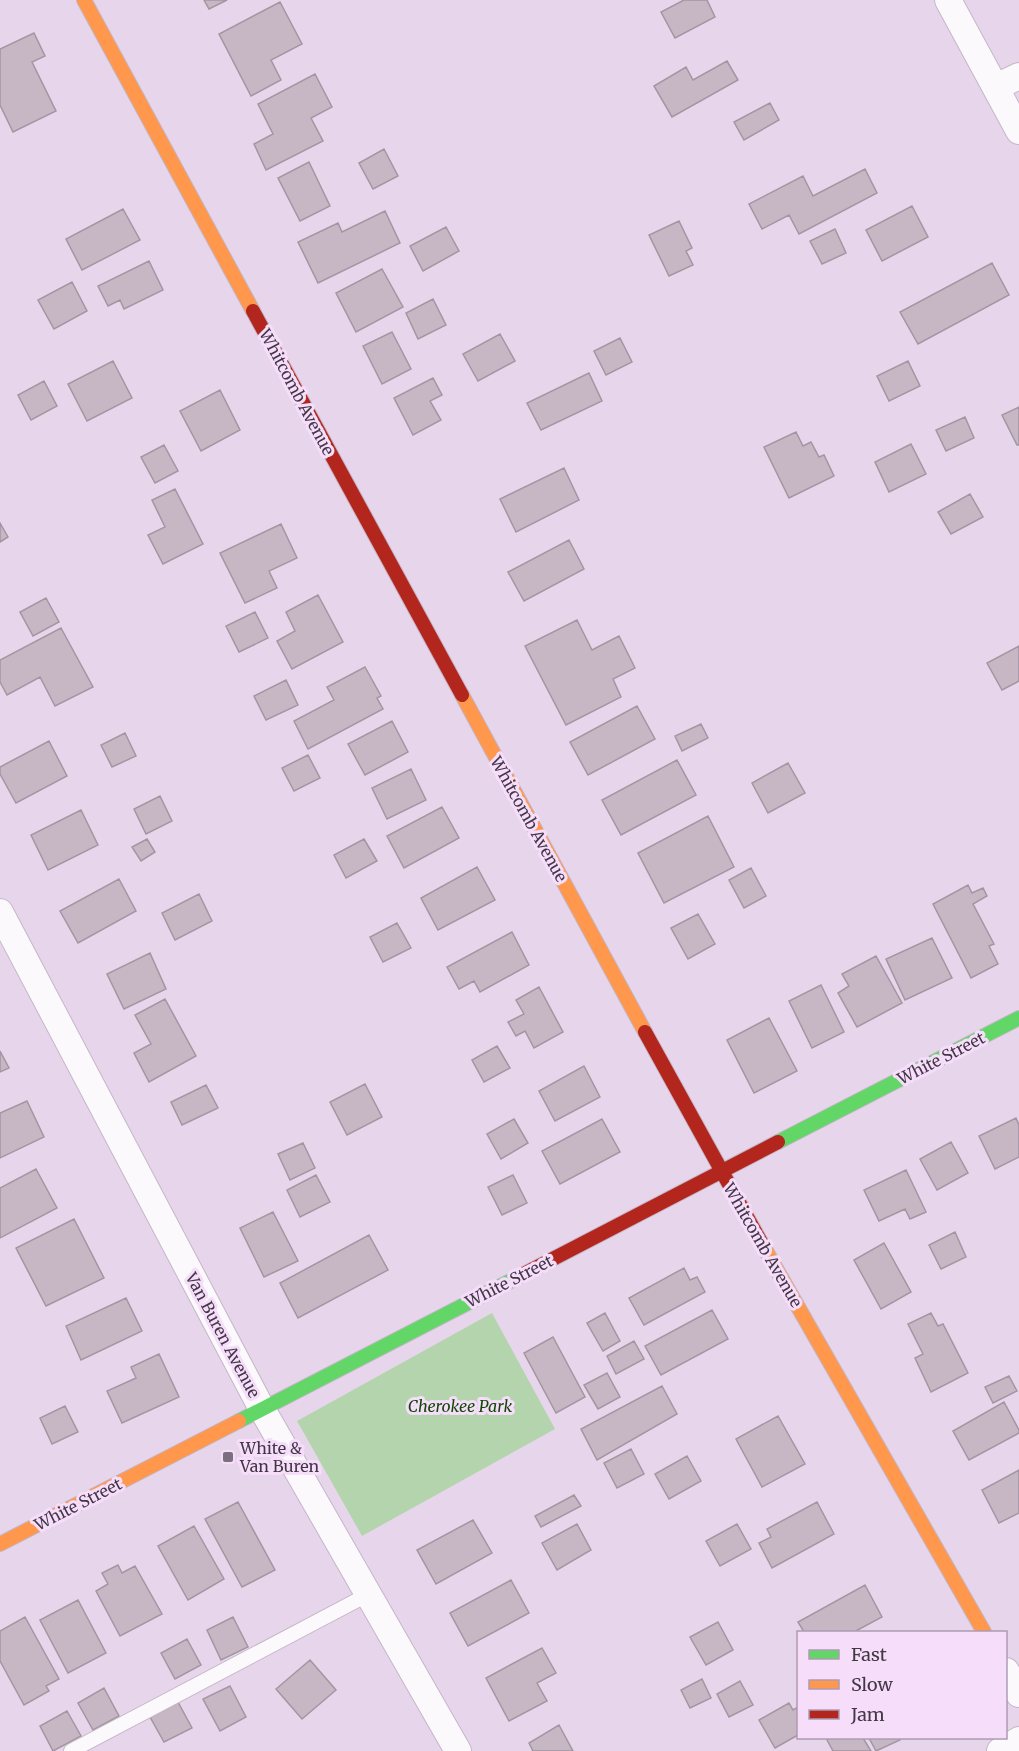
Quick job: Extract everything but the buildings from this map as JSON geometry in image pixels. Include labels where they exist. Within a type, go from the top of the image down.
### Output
[{"type":"street","name":"Whitcomb Avenue","points":[[84,0],[721,1172],[983,1631]]},
{"type":"street","points":[[948,0],[1019,131]]},
{"type":"street","points":[[996,87],[1019,76]]},
{"type":"street","name":"Van Buren Avenue","points":[[0,912],[262,1409],[458,1751]]},
{"type":"street","name":"White Street","points":[[0,1544],[1019,1018]]},
{"type":"street","points":[[1007,1674],[1019,1694]]},
{"type":"street","points":[[1000,1751],[1019,1740]]},
{"type":"lane","points":[[71,1751],[368,1595]]},
{"type":"green space","name":"Cherokee Park","points":[[492,1313],[555,1429],[362,1536],[297,1421]]},
{"type":"traffic: fast","points":[[778,1142],[1019,1018]]},
{"type":"traffic: fast","points":[[239,1421],[520,1276]]},
{"type":"traffic: slow","points":[[84,0],[253,311]]},
{"type":"traffic: slow","points":[[462,695],[645,1032]]},
{"type":"traffic: slow","points":[[762,1244],[983,1631]]},
{"type":"traffic: slow","points":[[0,1544],[239,1421]]},
{"type":"traffic: jam","points":[[253,311],[462,695]]},
{"type":"traffic: jam","points":[[645,1032],[762,1244]]},
{"type":"traffic: jam","points":[[520,1276],[778,1142]]},
{"type":"place","name":"White & Van Buren","points":[[228,1457]]}]
